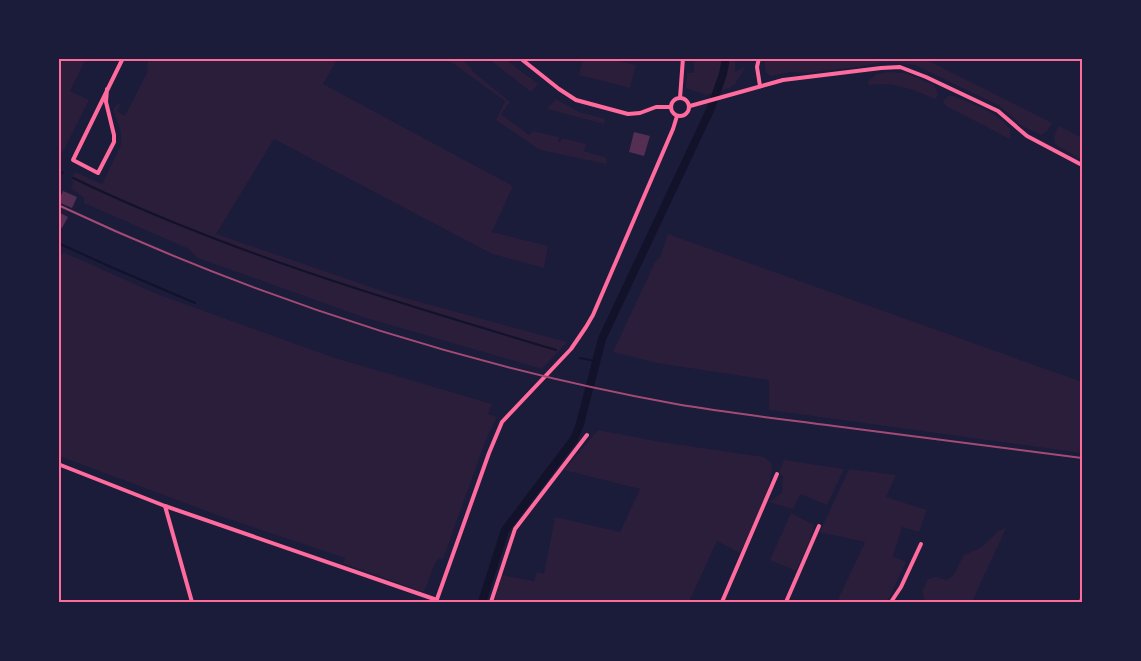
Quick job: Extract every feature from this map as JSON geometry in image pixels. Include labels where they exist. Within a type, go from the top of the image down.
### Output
[{"type":"street","points":[[107,89],[106,102],[114,142],[98,172],[73,160],[107,89],[123,58]]},
{"type":"street","points":[[520,58],[576,100],[628,114],[671,106]]},
{"type":"street","points":[[680,98],[683,58]]},
{"type":"street","points":[[759,58],[757,67],[760,86]]},
{"type":"street","points":[[690,106],[686,100],[680,98],[674,100],[671,106],[672,112],[677,116],[686,115],[690,106],[701,102],[783,80],[900,67],[926,76],[998,111],[1026,136],[1083,165]]},
{"type":"street","points":[[58,464],[165,506],[219,521],[437,601],[502,422],[571,349],[593,315],[674,129],[677,116]]},
{"type":"street","points":[[491,603],[515,529],[587,435]]},
{"type":"street","points":[[722,603],[777,474]]},
{"type":"street","points":[[165,506],[192,603]]},
{"type":"street","points":[[786,603],[819,526]]},
{"type":"street","points":[[891,603],[921,544]]},
{"type":"shaded area","points":[[59,58],[86,59],[70,91],[89,100],[59,159]]},
{"type":"shaded area","points":[[766,58],[925,59],[1052,123],[1041,135],[1022,126],[1000,106],[915,65],[896,62],[878,63],[771,76],[765,68]]},
{"type":"shaded area","points":[[148,59],[330,59],[336,62],[323,84],[513,186],[492,232],[548,246],[544,268],[492,254],[274,139],[216,234],[394,295],[567,342],[542,369],[363,317],[198,258],[189,249],[84,203],[84,198],[71,188],[74,182],[71,180],[75,172],[102,184],[121,145],[121,132],[113,109],[121,103],[117,111],[125,116],[147,73]]},
{"type":"shaded area","points":[[447,59],[460,59],[510,102],[501,114],[529,135],[533,131],[559,137],[560,142],[562,138],[586,144],[584,151],[607,158],[606,164],[537,148],[496,120],[505,101]]},
{"type":"shaded area","points":[[489,59],[505,59],[538,84],[531,92]]},
{"type":"shaded area","points":[[583,59],[610,59],[636,65],[630,88],[579,75]]},
{"type":"shaded area","points":[[694,59],[735,59],[735,72],[746,66],[735,84],[706,95],[686,88],[687,73],[694,73]]},
{"type":"shaded area","points":[[905,73],[934,85],[938,95],[935,99],[896,85],[869,85],[868,81],[877,74]]},
{"type":"shaded area","points":[[948,96],[976,105],[998,117],[1010,129],[1010,139],[946,106],[943,102]]},
{"type":"shaded area","points":[[556,99],[579,112],[605,119],[604,124],[547,109]]},
{"type":"shaded area","points":[[1059,126],[1082,138],[1082,160],[1055,144],[1054,136]]},
{"type":"shaded area","points":[[668,234],[1082,382],[1082,453],[769,410],[769,380],[657,363],[613,352],[655,262],[660,257]]},
{"type":"shaded area","points":[[63,252],[157,294],[332,357],[492,404],[488,414],[497,417],[485,442],[443,559],[440,558],[434,565],[423,592],[343,563],[345,558],[220,516],[59,456],[58,263]]},
{"type":"shaded area","points":[[598,430],[764,457],[772,464],[769,485],[740,553],[717,541],[689,602],[494,602],[502,575],[534,581],[537,572],[544,574],[555,517],[620,532],[640,489],[564,470]]},
{"type":"shaded area","points":[[784,460],[844,469],[827,505],[800,494],[793,509],[769,502],[782,493],[783,476],[779,472]]},
{"type":"shaded area","points":[[849,469],[896,475],[886,497],[927,510],[919,532],[902,527],[893,556],[906,562],[887,602],[837,602],[865,542],[820,532]]},
{"type":"shaded area","points":[[791,513],[814,525],[796,571],[770,560]]},
{"type":"shaded area","points":[[1006,528],[972,602],[925,602],[922,591],[928,579],[936,577],[947,580],[953,576],[964,555],[982,547],[998,531]]},
{"type":"building","points":[[634,132],[650,136],[644,156],[629,152]]},
{"type":"building","points":[[63,191],[77,197],[72,208],[58,202]]},
{"type":"building","points":[[58,212],[68,217],[62,228],[58,226]]},
{"type":"waterway","points":[[482,602],[505,530],[574,439],[602,339],[711,108],[726,58]]},
{"type":"waterway","points":[[58,171],[63,173]]},
{"type":"waterway","points":[[73,178],[131,205],[250,252],[372,294],[556,350]]},
{"type":"waterway","points":[[58,243],[102,263]]},
{"type":"waterway","points":[[104,264],[195,303]]},
{"type":"waterway","points":[[580,358],[595,361]]},
{"type":"railway","points":[[58,205],[207,269],[284,298],[439,348],[517,369],[676,404],[1082,458]]}]
